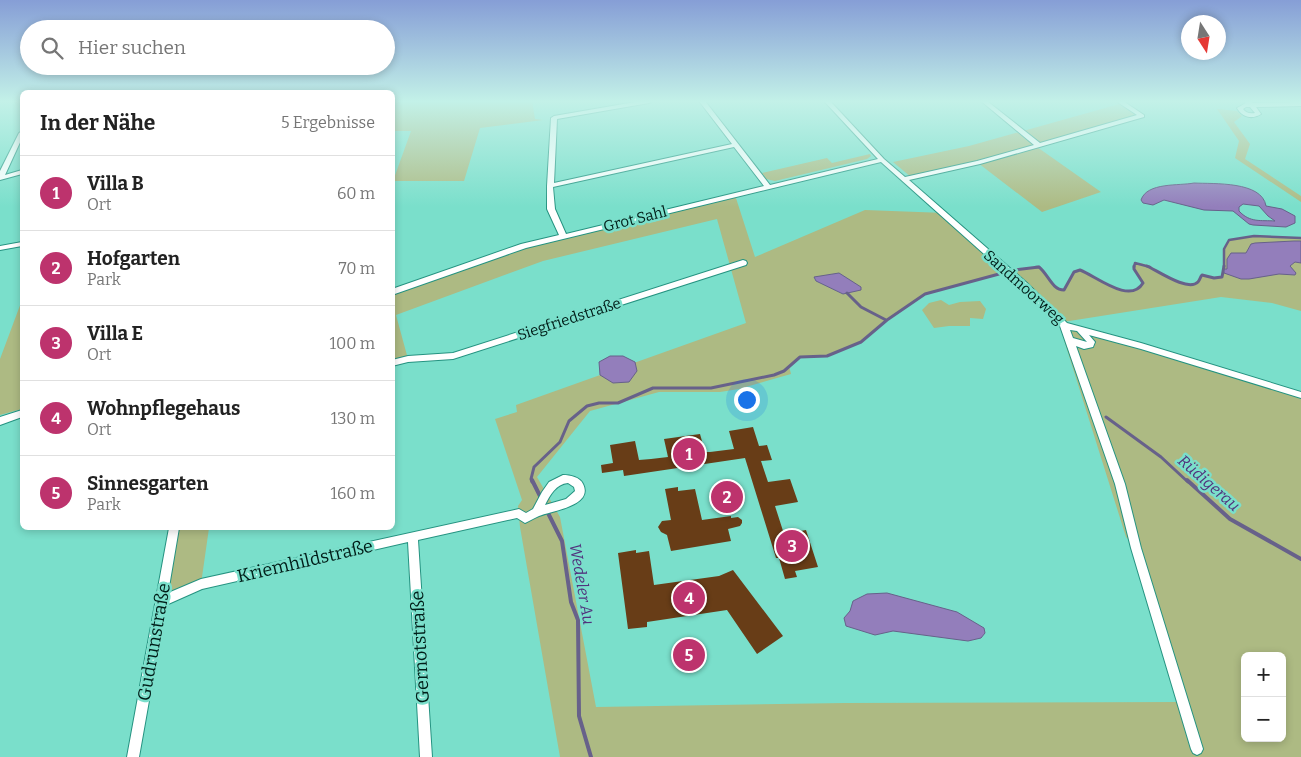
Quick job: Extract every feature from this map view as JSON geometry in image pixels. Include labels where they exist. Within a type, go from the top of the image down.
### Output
[{"type":"street","points":[[553,136],[550,186],[551,210],[563,236]]},
{"type":"street","points":[[729,136],[768,187]]},
{"type":"street","name":"Sandmoorweg","points":[[860,136],[882,160],[1009,272],[1064,325],[1301,395]]},
{"type":"street","points":[[1027,136],[1039,146]]},
{"type":"street","points":[[904,179],[978,163],[1072,136]]},
{"type":"street","points":[[0,178],[20,137]]},
{"type":"street","points":[[550,186],[736,145]]},
{"type":"street","name":"Grot Sahl","points":[[395,291],[524,246],[882,160]]},
{"type":"street","points":[[0,178],[20,173]]},
{"type":"street","points":[[0,248],[20,244]]},
{"type":"street","name":"Siegfriedstraße","points":[[395,362],[408,359],[453,356],[743,264]]},
{"type":"street","points":[[1064,325],[1120,484],[1136,548],[1197,748]]},
{"type":"street","points":[[1069,340],[1084,346],[1090,345],[1091,342],[1078,329]]},
{"type":"street","points":[[0,421],[20,415]]},
{"type":"street","name":"Kriemhildstraße","points":[[161,602],[201,584],[519,512],[525,518],[575,499],[580,494],[579,485],[570,479],[562,479],[556,482],[547,491],[537,512]]},
{"type":"street","name":"Gudrunstraße","points":[[133,757],[174,530]]},
{"type":"street","name":"Gernotstraße","points":[[414,536],[426,757]]},
{"type":"green space","points":[[409,136],[477,136],[464,181],[395,181],[395,175]]},
{"type":"green space","points":[[1004,136],[1073,136],[1037,147],[1101,192],[1042,212],[978,163],[911,177],[893,162],[969,146]]},
{"type":"green space","points":[[1236,136],[1244,136],[1250,144],[1245,159],[1301,196],[1301,202],[1235,158],[1239,141]]},
{"type":"green space","points":[[870,154],[871,156],[867,159],[775,181],[766,179],[762,173],[827,158],[832,163]]},
{"type":"green space","points":[[735,195],[755,257],[865,210],[945,213],[1009,269],[1039,267],[1047,274],[1054,286],[1060,290],[1064,290],[1074,272],[1080,270],[1117,289],[1133,291],[1141,287],[1143,283],[1134,269],[1134,265],[1137,263],[1151,267],[1179,282],[1195,283],[1202,275],[1218,278],[1223,275],[1224,252],[1229,240],[1254,236],[1301,238],[1301,311],[1272,303],[1221,297],[1063,322],[1301,395],[1301,757],[560,757],[520,527],[518,506],[522,500],[495,419],[517,412],[516,405],[746,323],[717,219],[543,261],[396,315],[408,359],[395,362],[395,291],[524,246]],"holes":[[[1008,272],[1059,324],[1126,537],[1136,548],[1182,702],[845,703],[596,707],[560,517],[537,477],[590,411],[659,392],[720,392],[739,389],[791,374],[789,366],[800,357],[827,356],[855,345],[866,339],[888,319],[925,294]],[[839,273],[860,287],[843,294],[816,281],[814,278]]]},
{"type":"green space","points":[[941,300],[949,305],[960,302],[980,301],[986,309],[983,319],[970,318],[970,326],[934,328],[922,310],[929,303]]},
{"type":"green space","points":[[20,305],[20,410],[0,415],[0,359]]},
{"type":"green space","points":[[174,530],[209,530],[201,584],[161,602]]},
{"type":"shaded area","points":[[1194,183],[1225,184],[1247,188],[1263,198],[1266,206],[1282,209],[1295,216],[1295,223],[1286,227],[1253,225],[1233,211],[1204,210],[1164,200],[1153,205],[1143,203],[1141,200],[1144,194],[1156,188]],"holes":[[[1243,204],[1259,206],[1268,216],[1275,221],[1252,219],[1239,211],[1239,207]]]},
{"type":"shaded area","points":[[1301,241],[1301,263],[1295,262],[1290,266],[1296,273],[1295,275],[1279,274],[1241,279],[1224,273],[1223,269],[1227,269],[1227,259],[1231,253],[1246,253],[1251,244]]},
{"type":"shaded area","points":[[839,273],[861,287],[861,290],[843,294],[816,281],[814,277]]},
{"type":"shaded area","points":[[610,356],[623,356],[635,362],[637,371],[629,382],[613,383],[600,375],[599,362]]},
{"type":"shaded area","points":[[887,593],[957,612],[984,628],[985,633],[981,638],[968,641],[893,631],[875,635],[846,626],[844,618],[850,611],[853,601],[867,594]]},
{"type":"building","points":[[753,427],[759,446],[767,445],[772,460],[761,461],[768,482],[790,479],[798,502],[775,506],[784,534],[806,530],[818,567],[795,571],[797,577],[785,579],[779,558],[776,558],[745,458],[624,476],[623,470],[602,473],[601,465],[613,463],[610,445],[635,441],[639,460],[668,457],[664,439],[700,434],[705,452],[734,449],[729,431]]},
{"type":"building","points":[[678,487],[678,491],[695,489],[702,520],[731,516],[731,518],[738,517],[742,520],[740,526],[728,529],[731,541],[671,551],[667,535],[661,532],[658,527],[662,521],[671,520],[665,489]]},
{"type":"building","points":[[636,550],[636,553],[649,551],[654,585],[719,576],[733,570],[783,636],[757,654],[727,610],[647,622],[647,627],[628,629],[618,553]]},
{"type":"waterway","name":"Wedeler Au","points":[[1224,266],[1224,249],[1229,240],[1254,236],[1301,238]]},
{"type":"waterway","name":"Wedeler Au","points":[[1134,267],[1135,263],[1148,266]]},
{"type":"waterway","name":"Wedeler Au","points":[[1148,266],[1180,283],[1193,284],[1198,282],[1202,275],[1214,278],[1222,277],[1224,266]]},
{"type":"waterway","name":"Wedeler Au","points":[[1013,270],[1039,267]]},
{"type":"waterway","name":"Wedeler Au","points":[[1039,267],[1053,285],[1060,289],[1064,290],[1074,272],[1080,270],[1113,287],[1130,291],[1137,289],[1143,283],[1134,267]]},
{"type":"waterway","name":"Wedeler Au","points":[[532,482],[534,467],[560,442],[569,421],[587,406],[599,403],[618,403],[653,388],[711,388],[774,375],[784,371],[800,357],[827,356],[861,342],[887,320],[925,294],[999,274]]},
{"type":"waterway","points":[[847,293],[861,307],[886,320]]},
{"type":"waterway","name":"Rüdigerau","points":[[1106,417],[1161,457],[1188,482]]},
{"type":"waterway","name":"Wedeler Au","points":[[532,480],[541,498]]},
{"type":"waterway","name":"Rüdigerau","points":[[1187,480],[1230,519],[1301,559]]},
{"type":"waterway","name":"Wedeler Au","points":[[547,511],[562,541],[571,602],[578,620],[579,716],[591,757]]},
{"type":"place","name":"Villa B","points":[[689,454]]},
{"type":"place","name":"Hofgarten","points":[[727,497]]},
{"type":"place","name":"Villa E","points":[[792,546]]},
{"type":"place","name":"Wohnpflegehaus","points":[[689,598]]},
{"type":"place","name":"Sinnesgarten","points":[[689,655]]}]
